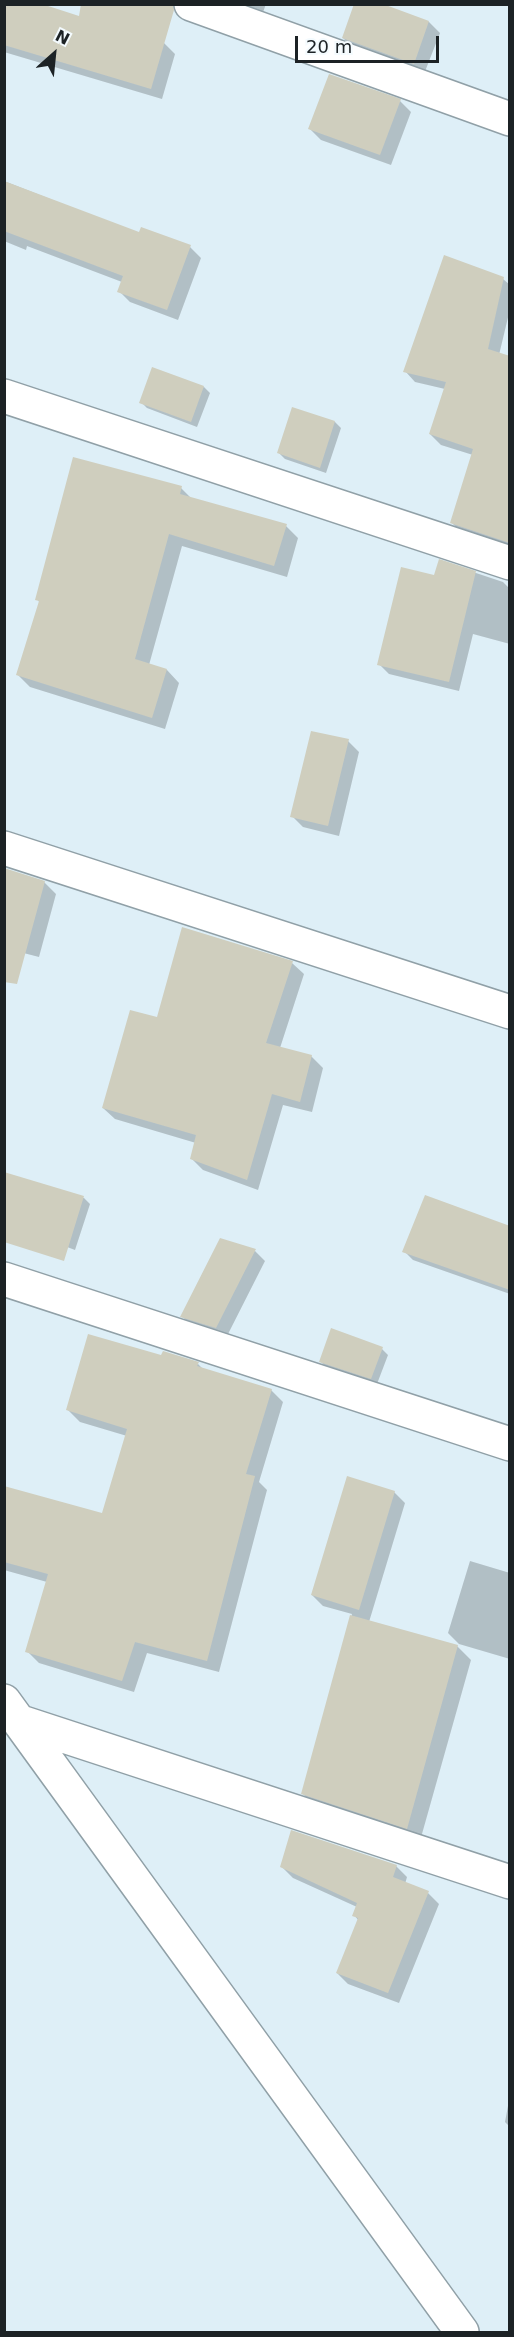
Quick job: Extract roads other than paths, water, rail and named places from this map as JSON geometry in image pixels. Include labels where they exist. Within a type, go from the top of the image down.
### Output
[{"type":"street","points":[[191,4],[510,119]]},
{"type":"street","points":[[4,396],[510,563]]},
{"type":"street","points":[[4,848],[510,1012]]},
{"type":"street","points":[[4,1279],[510,1444]]},
{"type":"street","points":[[13,1711],[510,1882]]},
{"type":"street","points":[[13,1711],[462,2332]]}]
